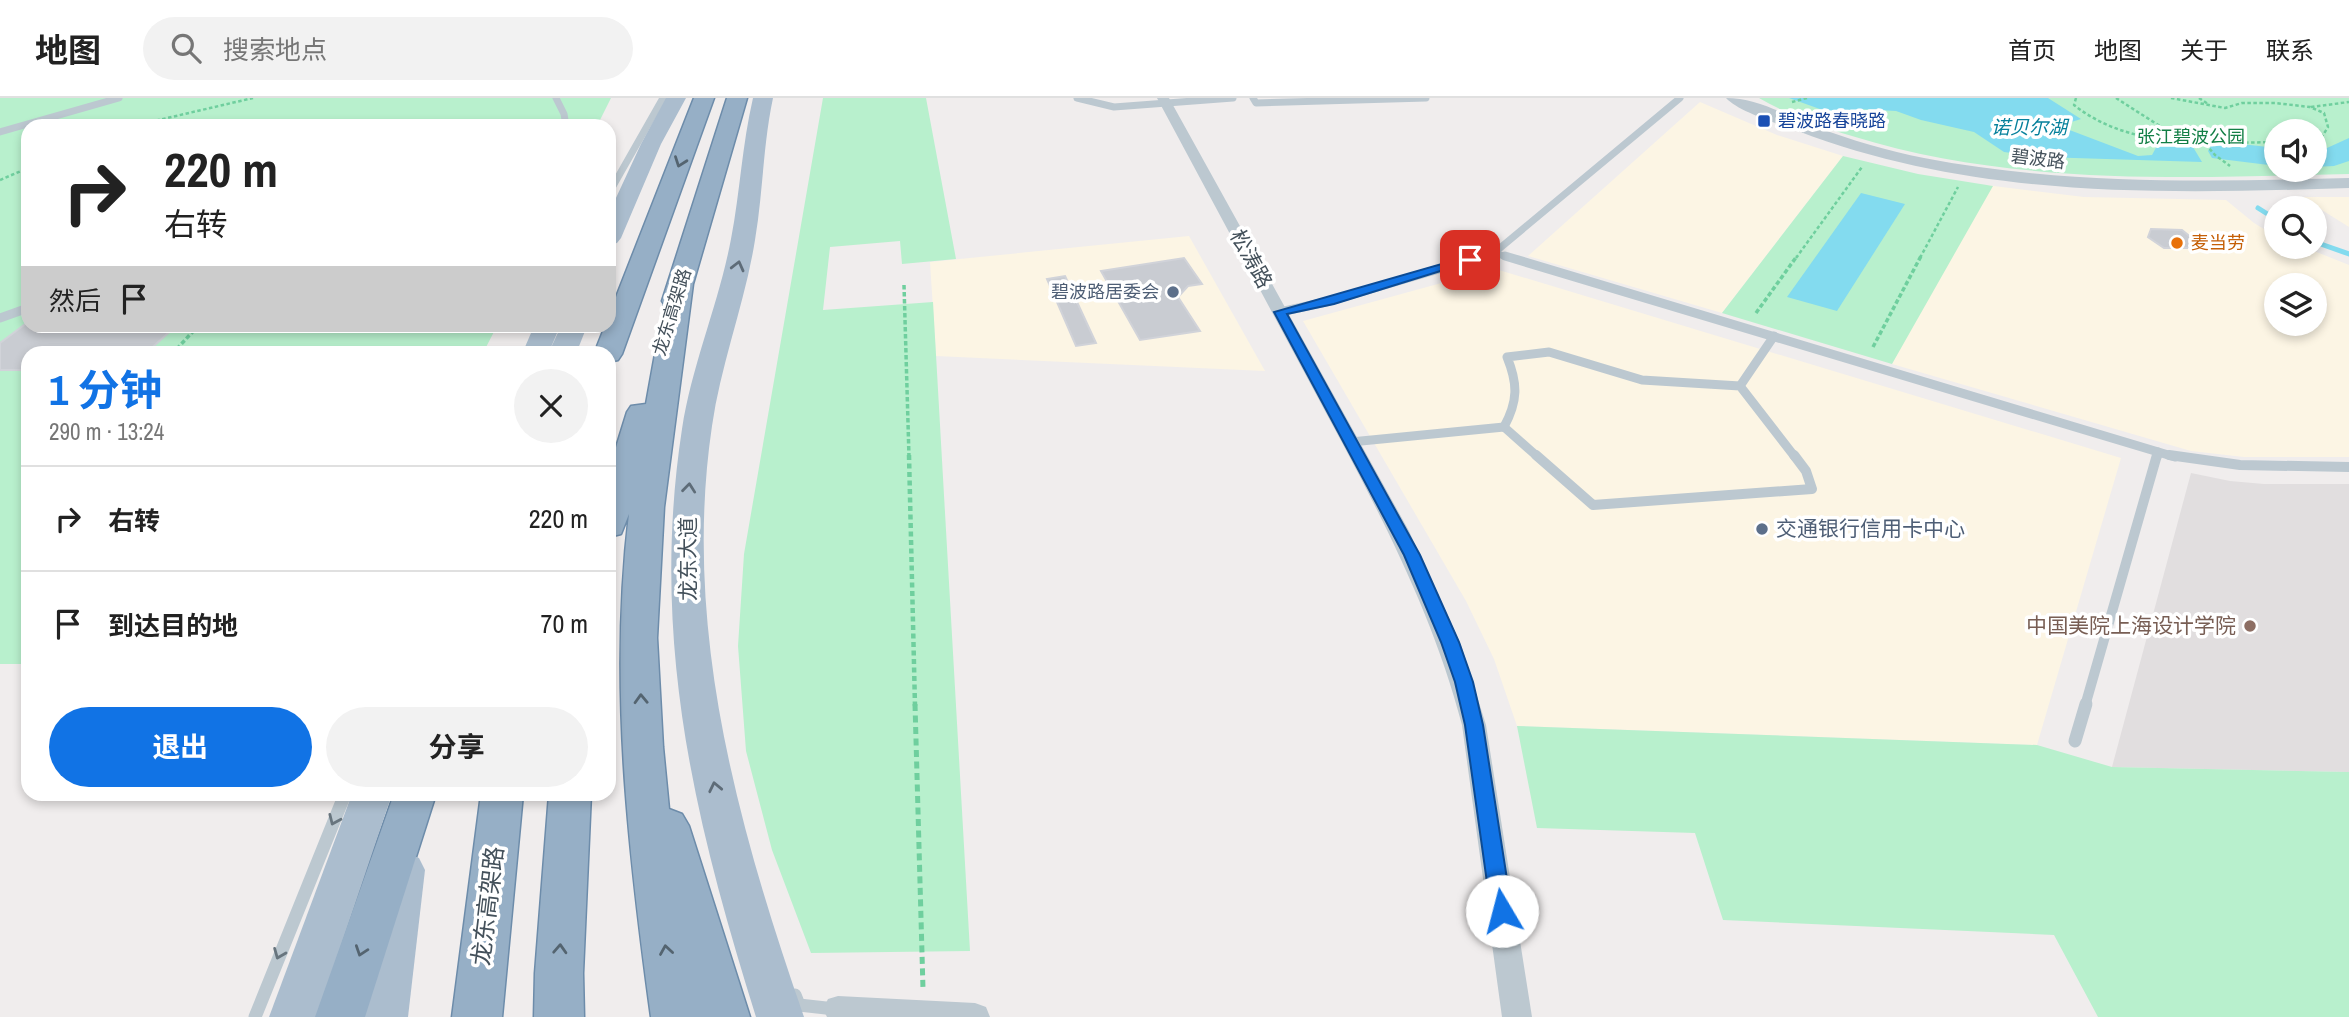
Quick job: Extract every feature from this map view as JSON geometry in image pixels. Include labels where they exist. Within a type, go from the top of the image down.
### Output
[{"type":"highway","points":[[616,333],[704,98]]},
{"type":"highway","name":"龙东高架路","points":[[616,502],[737,98]]},
{"type":"highway","points":[[676,1017],[659,904],[643,747],[639,653],[646,503],[681,279]]},
{"type":"highway","points":[[643,747],[725,1017]]},
{"type":"highway","points":[[340,1017],[414,801]]},
{"type":"highway","name":"龙东高架路","points":[[477,1017],[501,801]]},
{"type":"highway","points":[[559,1017],[570,801]]},
{"type":"main road","points":[[616,222],[651,144],[676,98]]},
{"type":"main road","name":"龙东大道","points":[[763,98],[754,132],[745,234],[697,425],[688,497],[686,576],[690,653],[726,837],[794,1013]]},
{"type":"main road","points":[[616,192],[651,144]]},
{"type":"main road","points":[[293,1017],[336,852],[368,801]]},
{"type":"main road","points":[[384,1017],[415,801]]},
{"type":"street","name":"碧波路","points":[[1734,98],[1780,119],[1865,147],[1933,164],[2017,178],[2089,185],[2162,187],[2349,183]]},
{"type":"street","name":"松涛路","points":[[1164,101],[1412,555],[1450,642],[1464,682],[1474,725],[1517,1017]]},
{"type":"street","points":[[838,1009],[975,1017]]},
{"type":"lane","points":[[46,119],[119,98]]},
{"type":"lane","points":[[556,98],[565,119]]},
{"type":"lane","points":[[616,181],[663,98]]},
{"type":"lane","points":[[1077,98],[1114,107],[1164,101],[1233,98]]},
{"type":"lane","points":[[1253,98],[1256,103],[1426,98]]},
{"type":"lane","points":[[1280,312],[1330,301],[1494,253],[1680,98]]},
{"type":"lane","points":[[0,132],[21,126]]},
{"type":"lane","points":[[1494,253],[2158,452],[2218,465],[2349,467]]},
{"type":"lane","points":[[0,318],[21,310]]},
{"type":"lane","points":[[1740,386],[1774,336]]},
{"type":"lane","points":[[1351,442],[1504,427],[1593,505],[1812,489],[1807,471],[1740,386],[1642,380],[1549,352],[1507,357],[1516,379],[1517,406],[1504,427]]},
{"type":"lane","points":[[2075,741],[2158,452]]},
{"type":"lane","points":[[255,1017],[336,852],[344,801]]},
{"type":"lane","points":[[726,837],[773,945]]},
{"type":"lane","points":[[788,981],[794,1013],[838,1009]]},
{"type":"path","points":[[163,119],[253,98]]},
{"type":"path","points":[[1792,102],[1807,98]]},
{"type":"path","points":[[2076,98],[2074,105],[2080,111],[2112,128],[2157,139],[2206,143],[2264,142]]},
{"type":"path","points":[[2116,98],[2187,141]]},
{"type":"path","points":[[2171,98],[2225,108],[2242,103],[2311,107],[2349,102]]},
{"type":"path","points":[[2199,98],[2211,106]]},
{"type":"path","points":[[2311,107],[2324,113],[2327,119]]},
{"type":"path","points":[[2190,125],[2215,155]]},
{"type":"path","points":[[1745,328],[1863,165]]},
{"type":"path","points":[[0,180],[21,171]]},
{"type":"path","points":[[1864,363],[1958,187]]},
{"type":"path","points":[[904,285],[923,1014]]},
{"type":"path","points":[[179,346],[192,333]]},
{"type":"shaded area","points":[[1700,102],[1777,135],[1843,156],[1722,313],[1528,256]]},
{"type":"shaded area","points":[[1986,185],[2084,197],[2226,200],[2264,229],[2264,259],[2327,259],[2327,256],[2349,265],[2349,457],[2244,457],[2191,451],[1892,364]]},
{"type":"shaded area","points":[[2327,197],[2349,197],[2349,227],[2327,213]]},
{"type":"shaded area","points":[[1189,236],[1265,371],[936,356],[930,262]]},
{"type":"shaded area","name":"交通银行信用卡中心","points":[[1489,267],[2121,458],[2037,745],[1517,726],[1494,659],[1466,601],[1303,321],[1445,282]]},
{"type":"shaded area","name":"中国美院上海设计学院","points":[[2191,473],[2264,484],[2349,484],[2349,772],[2112,767]]},
{"type":"green space","points":[[0,98],[611,98],[600,119],[21,119],[21,333],[493,333],[487,346],[21,346],[21,664],[0,664]]},
{"type":"green space","points":[[823,98],[926,98],[956,259],[902,264],[900,241],[830,247],[823,310],[933,302],[970,951],[811,953],[772,850],[746,751],[738,646],[744,554]]},
{"type":"green space","name":"张江碧波公园","points":[[1759,98],[2349,98],[2349,174],[2327,175],[2327,119],[2264,119],[2264,176],[2224,177],[2099,175],[1974,164],[1913,152],[1804,120]]},
{"type":"green space","points":[[1843,156],[1918,174],[1993,186],[1892,364],[1722,313]]},
{"type":"green space","points":[[1517,726],[2037,745],[2112,767],[2349,772],[2349,1017],[2098,1017],[2054,935],[1723,920],[1695,833],[1537,828]]},
{"type":"water","name":"诺贝尔湖","points":[[1789,98],[2048,98],[2081,119],[2059,126],[2138,156],[2152,155],[2158,144],[2193,147],[2202,162],[2042,157],[2004,152],[1974,132],[1921,120],[1896,111],[1858,109],[1845,118]]},
{"type":"water","points":[[1861,193],[1905,204],[1837,311],[1787,297]]},
{"type":"building","name":"麦当劳","points":[[2151,229],[2182,230],[2204,248],[2164,248],[2148,237]]},
{"type":"building","points":[[1184,258],[1202,284],[1188,286],[1178,297],[1200,331],[1140,340],[1101,271]]},
{"type":"building","points":[[1065,276],[1096,343],[1076,346],[1047,279]]},
{"type":"building","points":[[21,327],[21,333],[168,333],[154,346],[21,346],[21,370],[0,370],[0,343]]},
{"type":"waterway","points":[[2327,157],[2334,157],[2349,147]]},
{"type":"waterway","points":[[2223,151],[2264,156]]},
{"type":"waterway","points":[[2258,208],[2264,212]]},
{"type":"waterway","points":[[2327,246],[2349,254]]},
{"type":"place","name":"碧波路春晓路","points":[[1764,121]]},
{"type":"place","name":"麦当劳","points":[[2177,243]]},
{"type":"place","name":"碧波路居委会","points":[[1173,292]]},
{"type":"place","name":"交通银行信用卡中心","points":[[1762,529]]},
{"type":"place","name":"中国美院上海设计学院","points":[[2250,626]]},
{"type":"route","points":[[1470,260],[1330,301],[1280,312],[1412,555],[1450,642],[1464,682],[1474,725],[1502,911]]}]
